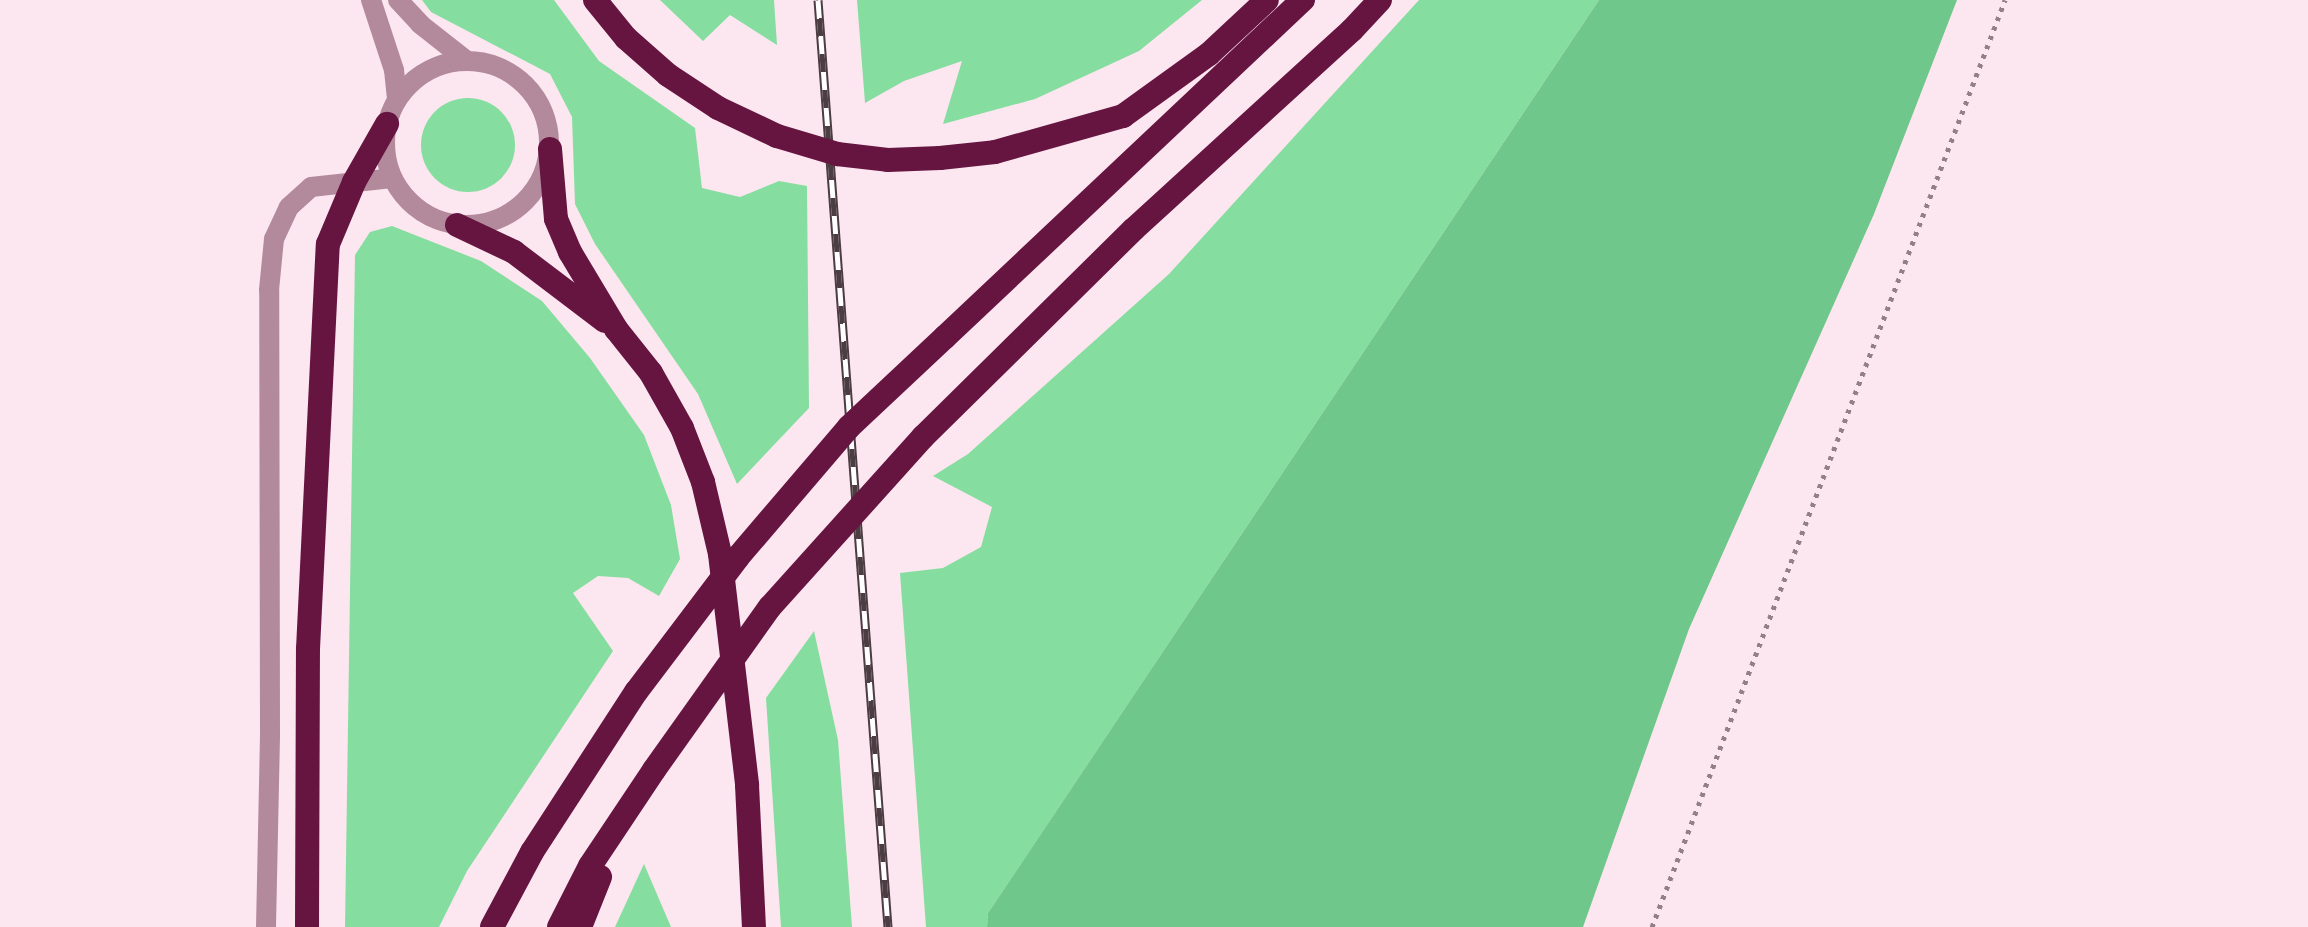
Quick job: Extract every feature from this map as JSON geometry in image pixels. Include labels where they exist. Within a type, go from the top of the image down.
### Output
[{"type":"highway","points":[[595,0],[626,38],[668,75],[718,108],[777,136],[837,154],[888,160],[995,152],[1123,116],[1209,54],[1267,0]]},
{"type":"highway","points":[[492,927],[532,852],[636,692],[738,557],[849,427],[1303,0]]},
{"type":"highway","points":[[559,927],[590,866],[626,811],[770,607],[923,437],[1134,229],[1352,30],[1380,0]]},
{"type":"highway","points":[[307,927],[308,649],[328,244],[354,182],[387,124]]},
{"type":"highway","points":[[550,149],[556,219],[570,252],[616,329],[651,373],[682,428],[703,482],[720,554],[747,785],[754,927]]},
{"type":"highway","points":[[457,225],[514,252],[616,329]]},
{"type":"highway","points":[[580,927],[626,811]]},
{"type":"street","points":[[371,0],[394,70],[397,98]]},
{"type":"street","points":[[398,0],[420,24],[467,61]]},
{"type":"street","points":[[467,61],[494,65],[518,78],[537,98],[548,123],[550,149],[543,176],[519,206],[485,224],[457,225],[430,217],[408,201],[392,178],[385,151],[387,124],[397,98],[416,78],[440,65],[467,61]]},
{"type":"street","points":[[266,927],[270,734],[269,290],[274,239],[289,207],[311,187],[392,178]]},
{"type":"path","points":[[1652,927],[2005,0]]},
{"type":"green space","points":[[422,0],[554,0],[599,61],[695,128],[702,188],[740,197],[779,181],[807,186],[809,408],[737,484],[698,394],[595,244],[575,204],[572,117],[550,74],[431,12]]},
{"type":"green space","points":[[660,0],[774,0],[777,45],[730,15],[703,41]]},
{"type":"green space","points":[[857,0],[1202,0],[1139,51],[1035,99],[943,124],[962,61],[904,81],[865,103]]},
{"type":"green space","points":[[1419,0],[1599,0],[988,913],[987,927],[926,927],[900,573],[943,568],[981,547],[992,507],[933,476],[968,454],[1169,274]]},
{"type":"green space","points":[[1599,0],[1957,0],[1874,214],[1689,629],[1583,927],[987,927],[988,913]]},
{"type":"green space","points":[[468,98],[486,101],[501,112],[512,127],[515,145],[512,163],[501,178],[486,189],[468,192],[450,189],[435,178],[424,163],[421,145],[424,127],[435,112],[450,101]]},
{"type":"green space","points":[[392,226],[481,261],[542,301],[590,358],[644,435],[671,505],[680,559],[659,596],[628,578],[598,576],[573,593],[613,651],[467,871],[439,927],[345,927],[355,255],[370,232]]},
{"type":"green space","points":[[814,631],[838,740],[852,927],[781,927],[766,698]]},
{"type":"green space","points":[[644,864],[671,927],[615,927]]},
{"type":"railway","points":[[818,0],[888,927]]}]
